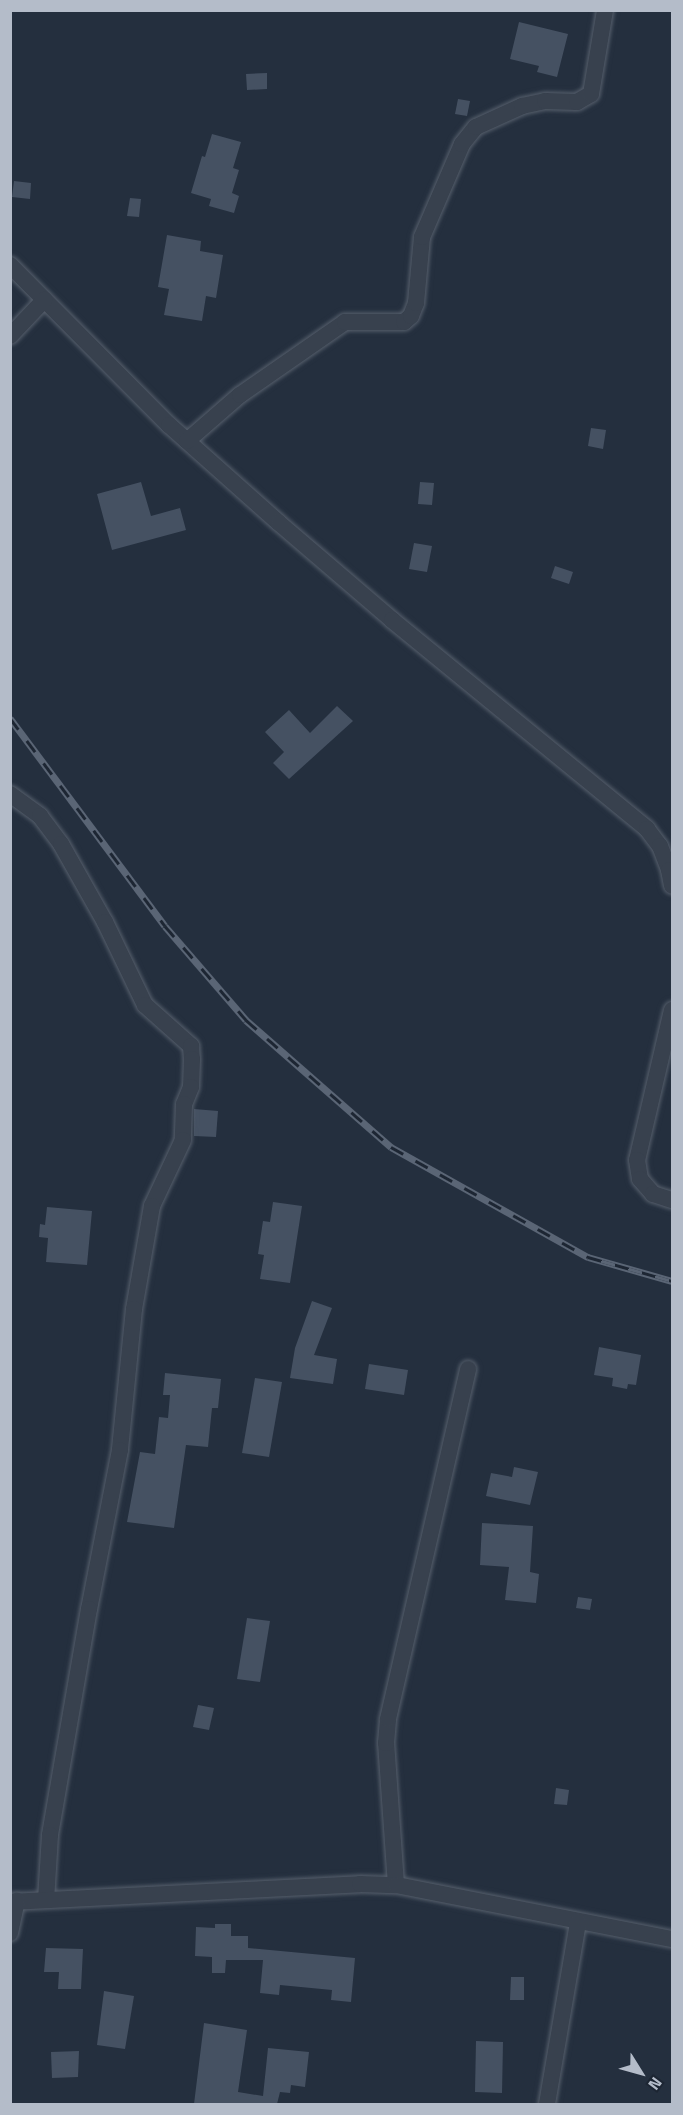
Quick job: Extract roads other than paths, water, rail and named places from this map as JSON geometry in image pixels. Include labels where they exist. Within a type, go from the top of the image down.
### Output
[{"type":"street","points":[[187,441],[240,395],[345,322],[404,322],[411,316],[416,303],[422,237],[462,144],[476,127],[513,110],[546,101],[577,102],[591,94],[606,10]]},
{"type":"street","points":[[10,264],[187,441],[392,620],[647,829],[660,846],[672,886]]},
{"type":"street","points":[[10,336],[44,300]]},
{"type":"street","points":[[10,794],[40,816],[62,844],[105,922],[145,1005],[191,1046],[192,1059],[191,1087],[184,1104],[183,1140],[152,1206],[134,1310],[120,1450],[87,1620],[50,1835],[46,1900]]},
{"type":"street","points":[[672,1010],[637,1160],[640,1179],[653,1194],[672,1200]]},
{"type":"street","points":[[396,1885],[386,1743],[388,1719],[468,1369]]},
{"type":"street","points":[[10,1934],[14,1902],[360,1884],[396,1885],[672,1939]]},
{"type":"street","points":[[547,2104],[578,1922]]},
{"type":"railway","points":[[10,718],[165,926],[246,1020],[391,1147],[588,1257],[672,1281]]}]
